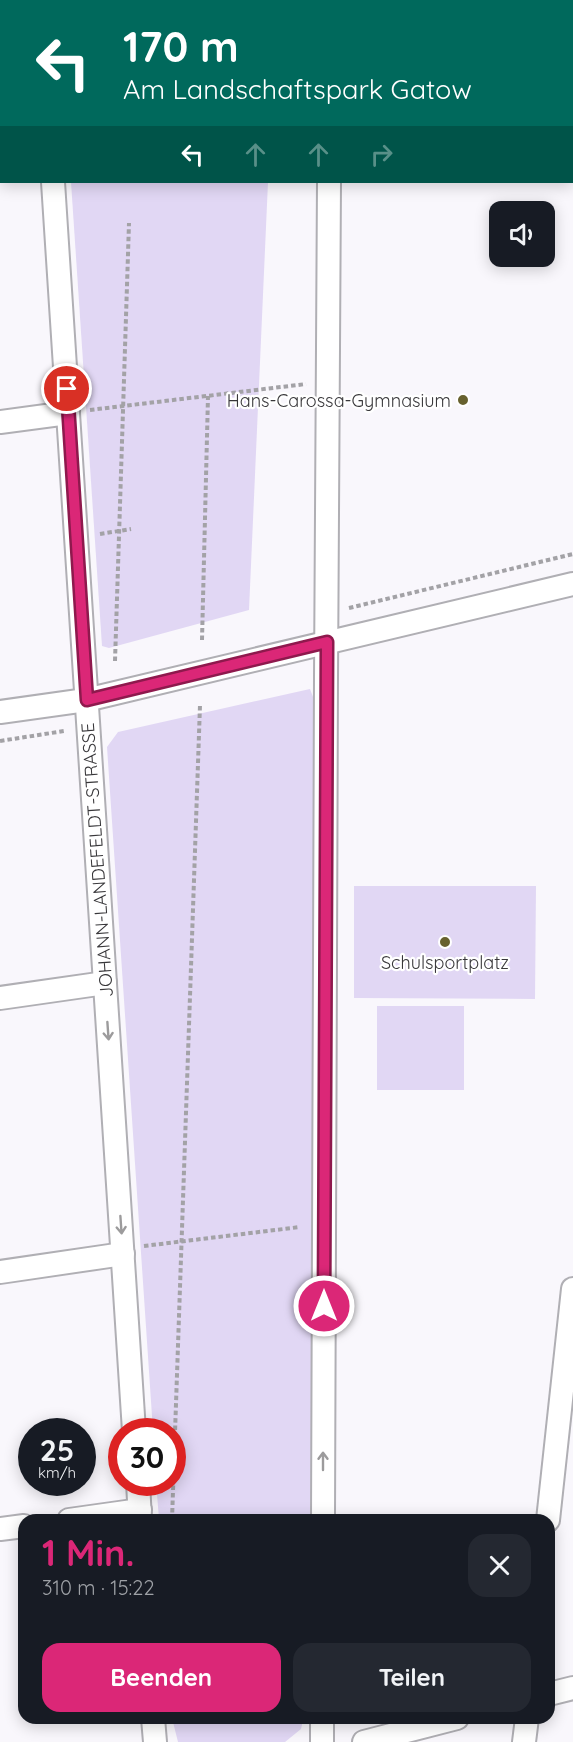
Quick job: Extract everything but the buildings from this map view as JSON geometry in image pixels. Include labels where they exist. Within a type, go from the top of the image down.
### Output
[{"type":"street","name":"JOHANN-LANDEFELDT-STRASSE","points":[[53,183],[133,1418]]},
{"type":"street","points":[[323,1514],[329,183]]},
{"type":"street","points":[[0,422],[68,412]]},
{"type":"street","points":[[0,712],[87,700],[573,584]]},
{"type":"street","points":[[0,998],[105,983]]},
{"type":"street","points":[[0,1272],[123,1251]]},
{"type":"street","points":[[549,1514],[566,1415],[573,1289]]},
{"type":"street","points":[[139,1496],[140,1514]]},
{"type":"street","points":[[0,1529],[18,1527]]},
{"type":"street","points":[[555,1692],[573,1688]]},
{"type":"street","points":[[154,1724],[155,1742]]},
{"type":"street","points":[[322,1724],[322,1742]]},
{"type":"street","points":[[364,1742],[434,1724]]},
{"type":"street","points":[[524,1742],[526,1724]]},
{"type":"path","points":[[115,661],[129,223]]},
{"type":"path","points":[[68,412],[304,384]]},
{"type":"path","points":[[202,640],[208,396]]},
{"type":"path","points":[[91,536],[131,529]]},
{"type":"path","points":[[326,616],[354,606],[573,554]]},
{"type":"path","points":[[172,1514],[200,705]]},
{"type":"path","points":[[123,1251],[301,1227]]},
{"type":"shaded area","points":[[71,183],[268,183],[249,610],[109,648],[102,646]]},
{"type":"shaded area","points":[[310,689],[315,702],[313,1514],[159,1514],[157,1496],[186,1496],[186,1418],[152,1418],[107,747],[118,732]]},
{"type":"shaded area","name":"Schulsportplatz","points":[[354,886],[536,886],[535,999],[354,998]]},
{"type":"shaded area","points":[[377,1006],[464,1006],[464,1090],[377,1090]]},
{"type":"shaded area","points":[[174,1724],[302,1724],[301,1729],[285,1742],[178,1742]]},
{"type":"place","name":"Hans-Carossa-Gymnasium","points":[[463,400]]},
{"type":"place","name":"Schulsportplatz","points":[[445,942]]},
{"type":"route","points":[[67,389],[87,700],[327,642],[324,1306]]}]
